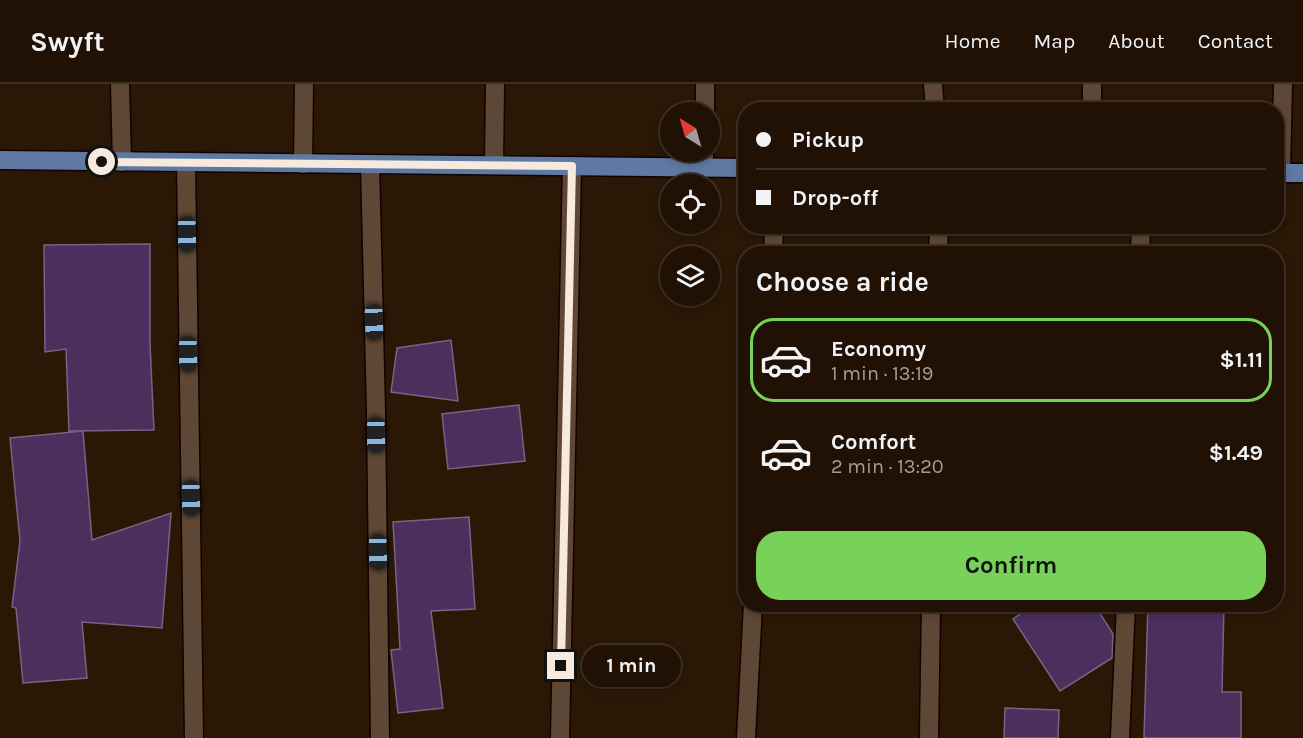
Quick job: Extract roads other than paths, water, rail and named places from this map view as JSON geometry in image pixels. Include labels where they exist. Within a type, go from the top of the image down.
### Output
[{"type":"main road","points":[[0,160],[572,166],[660,162]]},
{"type":"main road","points":[[714,162],[738,166]]},
{"type":"main road","points":[[1284,173],[1303,173]]},
{"type":"street","points":[[120,84],[122,162]]},
{"type":"street","points":[[303,164],[304,84]]},
{"type":"street","points":[[494,165],[495,84]]},
{"type":"street","points":[[705,84],[705,102]]},
{"type":"street","points":[[933,84],[934,102]]},
{"type":"street","points":[[1092,84],[1092,102]]},
{"type":"street","points":[[1282,102],[1283,84]]},
{"type":"street","points":[[186,162],[194,738]]},
{"type":"street","points":[[370,164],[380,738]]},
{"type":"street","points":[[560,738],[572,166]]},
{"type":"street","points":[[746,738],[753,612]]},
{"type":"street","points":[[929,738],[931,612]]},
{"type":"street","points":[[1120,738],[1125,612]]}]
